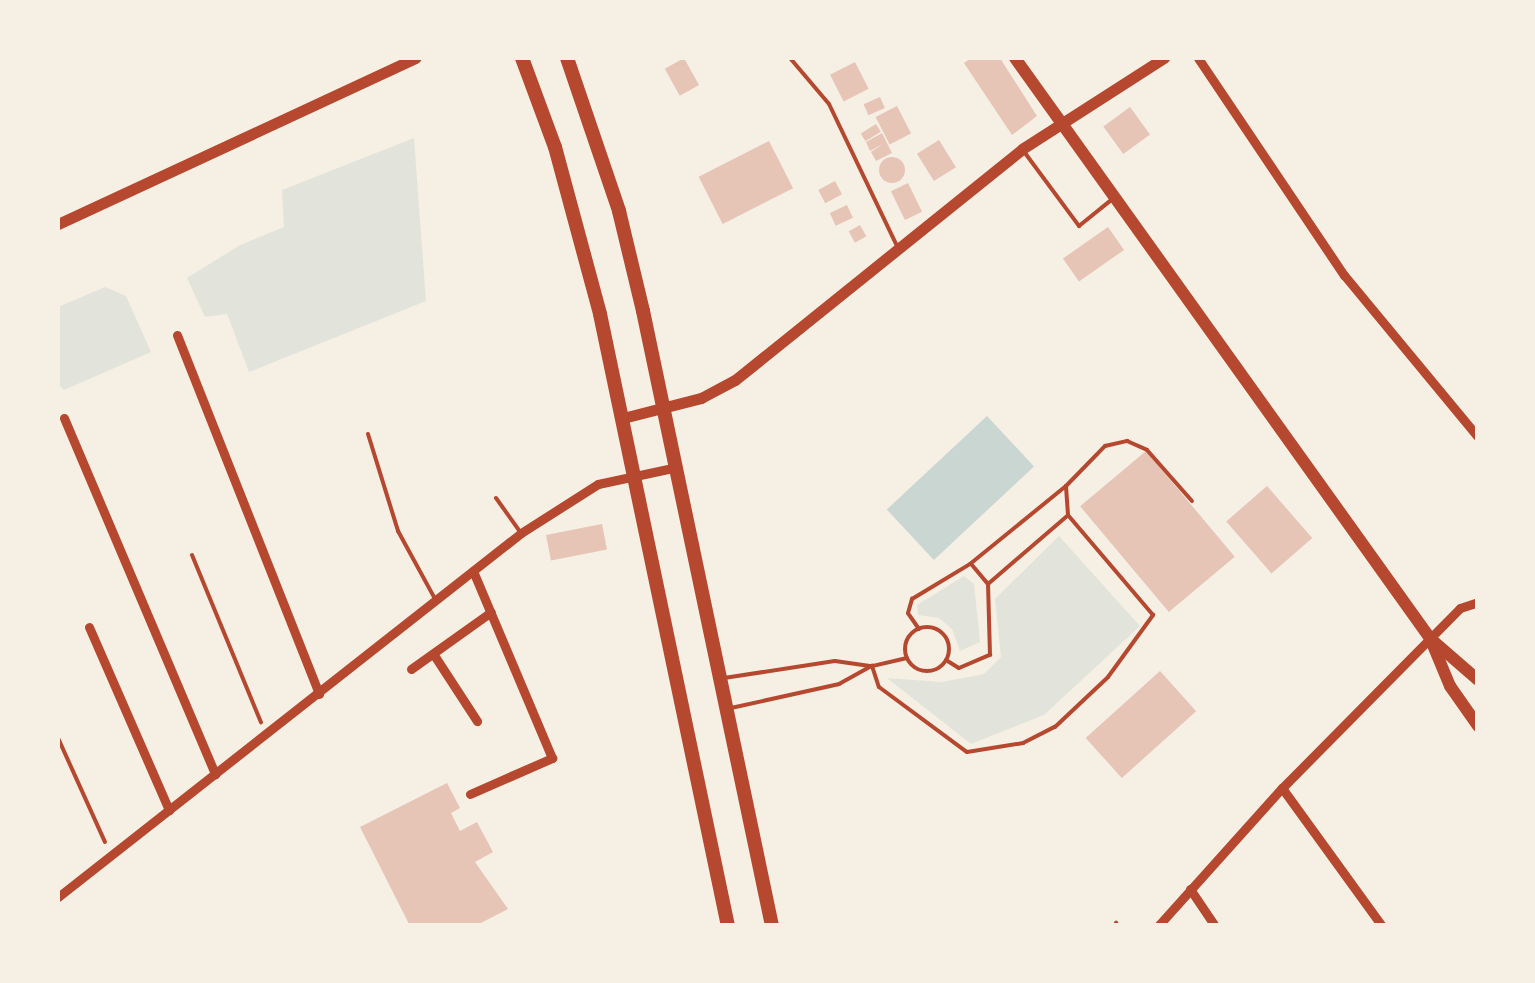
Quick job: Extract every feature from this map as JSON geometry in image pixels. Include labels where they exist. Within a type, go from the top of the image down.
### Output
[{"type":"highway","points":[[522,58],[580,229],[728,926]]},
{"type":"highway","points":[[567,58],[619,212],[772,926]]},
{"type":"main road","points":[[1016,58],[1430,638],[1478,726]]},
{"type":"main road","points":[[1430,638],[1478,680]]},
{"type":"street","points":[[58,224],[415,58]]},
{"type":"street","points":[[623,418],[664,409],[734,380],[1022,149],[1161,58]]},
{"type":"street","points":[[1198,58],[1344,275],[1478,437]]},
{"type":"street","points":[[177,335],[318,694]]},
{"type":"street","points":[[64,418],[215,774]]},
{"type":"street","points":[[58,896],[521,533],[598,484],[676,467]]},
{"type":"street","points":[[470,794],[552,758],[474,571]]},
{"type":"street","points":[[1158,926],[1282,788],[1430,638],[1460,608],[1478,602]]},
{"type":"street","points":[[411,669],[490,612]]},
{"type":"street","points":[[89,627],[169,810]]},
{"type":"street","points":[[434,656],[477,721]]},
{"type":"street","points":[[1282,788],[1382,926]]},
{"type":"street","points":[[1190,889],[1215,926]]},
{"type":"lane","points":[[790,58],[829,104],[898,249]]},
{"type":"lane","points":[[1022,149],[1079,226],[1114,198]]},
{"type":"lane","points":[[368,434],[398,531],[436,600]]},
{"type":"lane","points":[[946,660],[945,637],[918,629],[908,613],[912,599],[970,564],[1066,486],[1105,446],[1127,442],[1147,450],[1192,501]]},
{"type":"lane","points":[[872,666],[879,686],[967,752],[1023,743],[1055,727],[1120,664],[1153,615],[1068,515],[1066,486]]},
{"type":"lane","points":[[496,498],[521,533]]},
{"type":"lane","points":[[988,584],[1068,515]]},
{"type":"lane","points":[[946,660],[959,668],[990,655],[988,584],[970,564]]},
{"type":"lane","points":[[907,658],[907,642],[918,629]]},
{"type":"lane","points":[[727,710],[745,700],[838,684],[872,666],[907,658],[928,671],[946,660]]},
{"type":"lane","points":[[720,678],[834,660],[872,666]]},
{"type":"path","points":[[192,555],[266,736]]},
{"type":"path","points":[[58,738],[111,856]]},
{"type":"shaded area","points":[[414,138],[426,301],[249,372],[227,314],[205,317],[187,278],[240,245],[284,227],[282,190]]},
{"type":"shaded area","points":[[105,287],[126,296],[151,352],[64,390],[58,384],[58,307]]},
{"type":"shaded area","points":[[987,416],[1034,466],[934,560],[887,509]]},
{"type":"shaded area","points":[[1059,536],[1140,626],[1044,715],[971,744],[887,678],[942,682],[984,674],[1001,657],[995,599]]},
{"type":"shaded area","points":[[964,576],[974,584],[980,642],[960,651],[952,629],[939,618],[918,615],[917,605]]},
{"type":"building","points":[[684,58],[699,85],[680,96],[665,69]]},
{"type":"building","points":[[971,58],[1000,58],[1037,116],[1012,135],[964,63]]},
{"type":"building","points":[[855,62],[869,89],[844,101],[830,75]]},
{"type":"building","points":[[880,97],[885,108],[868,115],[864,104]]},
{"type":"building","points":[[897,106],[911,134],[890,145],[876,117]]},
{"type":"building","points":[[1130,107],[1150,135],[1123,154],[1103,126]]},
{"type":"building","points":[[876,124],[881,132],[866,141],[861,134]]},
{"type":"building","points":[[882,133],[892,153],[876,161],[871,152],[883,144],[870,151],[866,142]]},
{"type":"building","points":[[939,140],[956,167],[934,181],[917,154]]},
{"type":"building","points":[[769,141],[793,188],[723,224],[699,177]]},
{"type":"building","points":[[892,157],[901,161],[905,170],[901,179],[892,183],[883,179],[879,170],[883,161]]},
{"type":"building","points":[[835,181],[842,194],[825,203],[818,190]]},
{"type":"building","points":[[908,183],[922,212],[905,220],[891,191]]},
{"type":"building","points":[[847,205],[853,218],[836,226],[830,213]]},
{"type":"building","points":[[860,225],[866,236],[855,243],[849,231]]},
{"type":"building","points":[[1108,227],[1124,250],[1079,281],[1063,259]]},
{"type":"building","points":[[1146,451],[1235,557],[1169,612],[1080,506]]},
{"type":"building","points":[[1267,486],[1312,538],[1272,574],[1226,521]]},
{"type":"building","points":[[602,524],[607,550],[551,560],[546,535]]},
{"type":"building","points":[[1160,671],[1196,711],[1122,778],[1086,738]]},
{"type":"building","points":[[447,783],[460,808],[451,813],[460,831],[477,822],[493,852],[475,862],[508,909],[475,926],[410,926],[360,827]]}]
